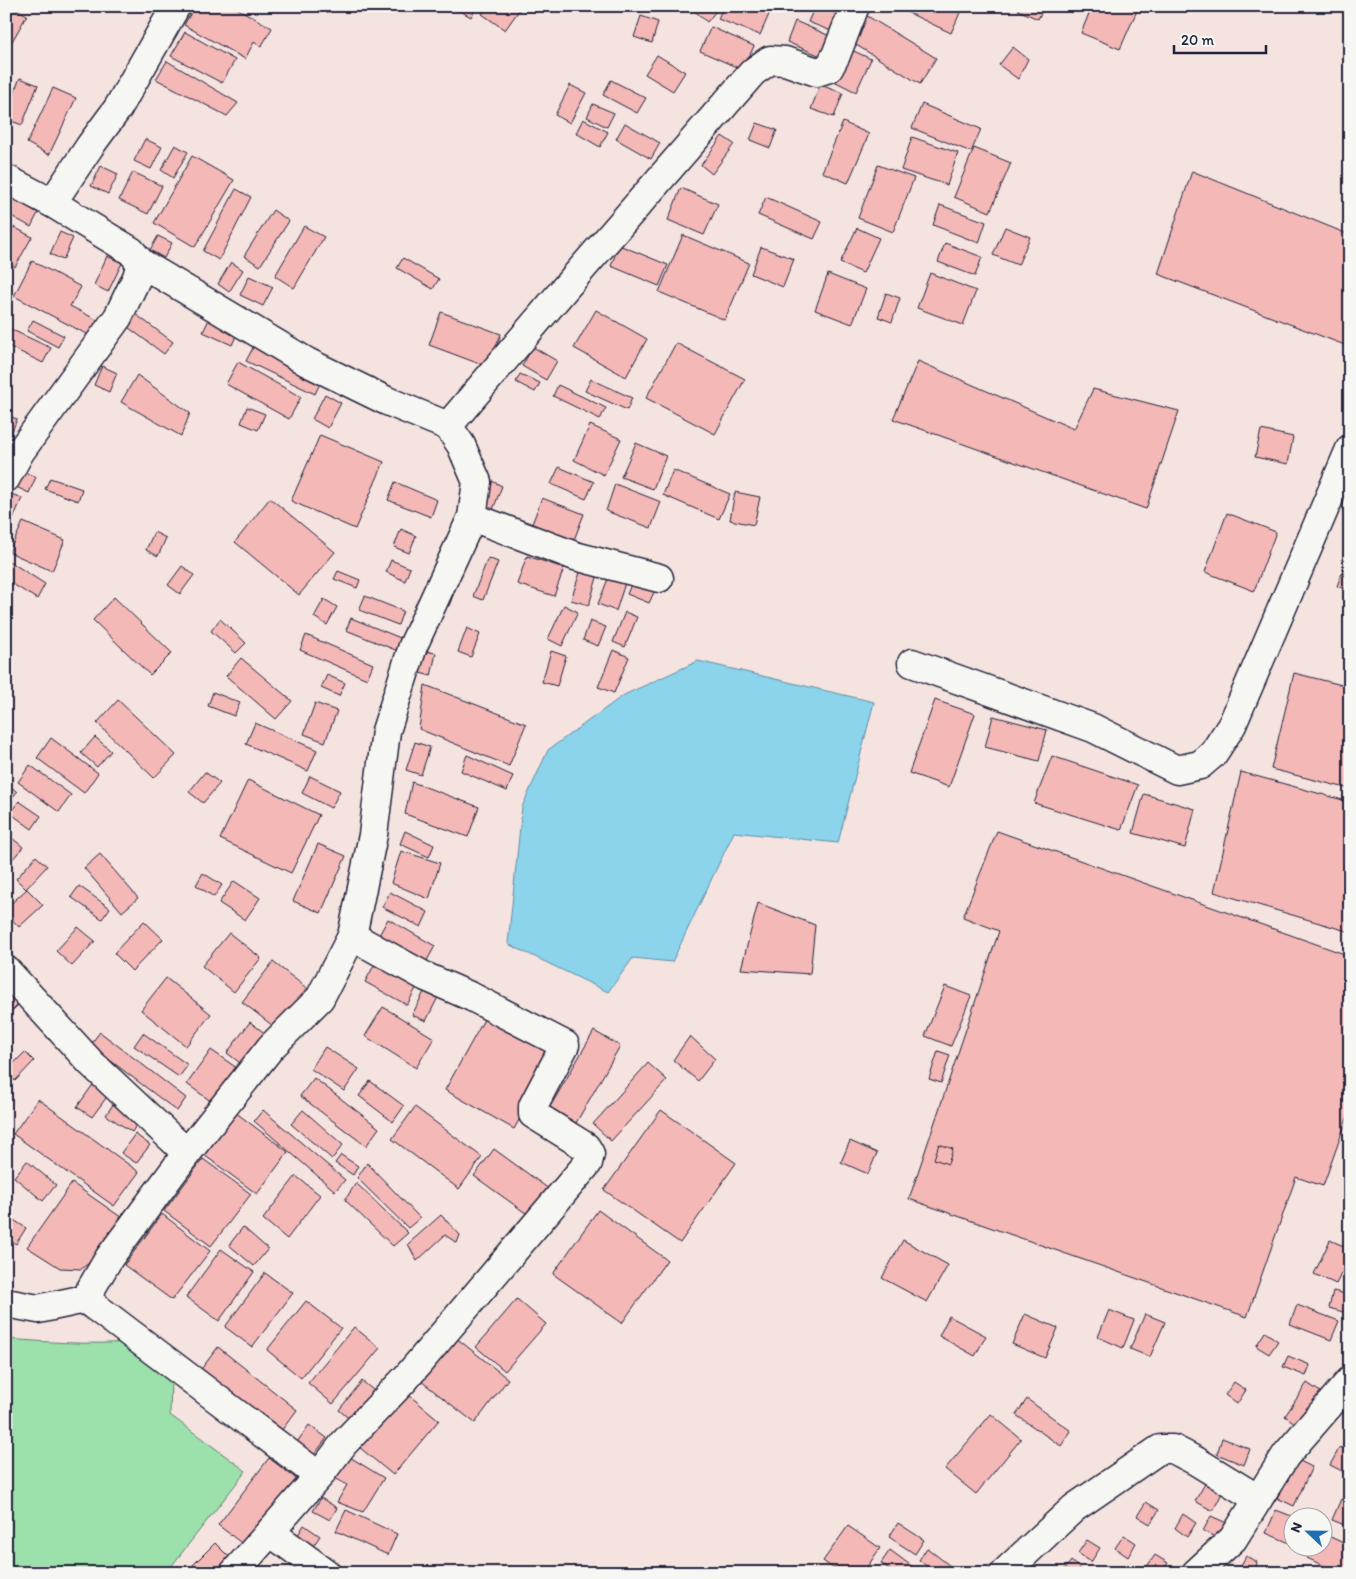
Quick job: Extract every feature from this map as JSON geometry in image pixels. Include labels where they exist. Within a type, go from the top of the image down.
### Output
[{"type":"street","points":[[52,203],[118,108],[176,6]]},
{"type":"street","points":[[448,426],[753,72],[770,60],[785,61],[817,72],[829,68],[836,56],[855,6]]},
{"type":"street","points":[[6,179],[52,203],[132,250],[141,263],[307,362],[387,401],[448,426],[461,445],[477,482],[472,518],[413,646],[386,731],[373,835],[352,936],[320,998],[271,1047],[187,1153],[108,1258],[85,1298],[38,1309],[6,1303]]},
{"type":"street","points":[[6,478],[20,452],[118,318],[137,277],[141,263]]},
{"type":"street","points":[[912,664],[1093,728],[1177,770],[1200,765],[1213,754],[1232,725],[1350,449]]},
{"type":"street","points":[[472,518],[575,556],[659,578]]},
{"type":"street","points":[[234,1573],[344,1444],[406,1378],[588,1164],[590,1154],[586,1146],[534,1114],[533,1106],[564,1045],[472,997],[426,977],[352,936]]},
{"type":"street","points":[[6,970],[91,1063],[187,1153]]},
{"type":"street","points":[[85,1298],[318,1476]]},
{"type":"street","points":[[1196,1573],[1234,1539],[1286,1455],[1350,1381]]},
{"type":"street","points":[[1004,1573],[1074,1508],[1160,1449],[1173,1449],[1196,1461],[1258,1500]]},
{"type":"street","points":[[270,1532],[326,1573]]},
{"type":"green space","points":[[6,1339],[83,1343],[129,1342],[171,1380],[170,1415],[246,1471],[166,1573],[6,1573]]},
{"type":"water","points":[[698,661],[874,702],[838,843],[734,832],[672,962],[633,958],[608,992],[508,944],[522,807],[548,750],[624,695]]},
{"type":"building","points":[[11,6],[27,15],[6,52],[6,15]]},
{"type":"building","points":[[195,6],[233,6],[272,28],[261,47],[254,42],[245,59],[184,25]]},
{"type":"building","points":[[451,6],[477,6],[471,17]]},
{"type":"building","points":[[487,6],[522,6],[505,30],[482,14]]},
{"type":"building","points":[[689,6],[710,6],[716,11],[707,22]]},
{"type":"building","points":[[723,6],[756,6],[770,12],[760,35],[718,19]]},
{"type":"building","points":[[815,6],[841,15],[834,32],[808,22]]},
{"type":"building","points":[[894,6],[963,6],[951,33]]},
{"type":"building","points":[[1019,6],[1036,6],[1043,9],[1038,19],[1018,10]]},
{"type":"building","points":[[1092,6],[1139,6],[1120,49],[1081,33]]},
{"type":"building","points":[[864,14],[936,58],[920,84],[848,40]]},
{"type":"building","points":[[641,16],[658,22],[652,43],[634,37]]},
{"type":"building","points":[[795,21],[837,39],[828,59],[787,42]]},
{"type":"building","points":[[711,27],[754,46],[743,70],[700,51]]},
{"type":"building","points":[[185,32],[235,60],[222,83],[171,56]]},
{"type":"building","points":[[845,47],[871,59],[856,92],[830,79]]},
{"type":"building","points":[[1013,47],[1028,59],[1018,79],[999,65]]},
{"type":"building","points":[[657,55],[685,72],[673,91],[645,74]]},
{"type":"building","points":[[167,61],[238,103],[227,116],[156,79]]},
{"type":"building","points":[[20,78],[38,85],[22,125],[6,119],[6,111]]},
{"type":"building","points":[[611,80],[646,98],[637,113],[603,95]]},
{"type":"building","points":[[570,85],[586,93],[570,123],[555,115]]},
{"type":"building","points":[[820,85],[843,93],[834,117],[811,109]]},
{"type":"building","points":[[53,88],[76,98],[49,155],[27,143]]},
{"type":"building","points":[[593,104],[614,113],[607,127],[587,117]]},
{"type":"building","points":[[922,104],[981,129],[971,152],[912,128]]},
{"type":"building","points":[[583,119],[608,132],[600,147],[576,133]]},
{"type":"building","points":[[843,122],[869,134],[848,183],[822,172]]},
{"type":"building","points":[[625,123],[660,143],[651,159],[616,139]]},
{"type":"building","points":[[757,123],[777,130],[770,148],[750,140]]},
{"type":"building","points":[[722,136],[734,144],[712,174],[701,165]]},
{"type":"building","points":[[912,137],[958,153],[947,185],[901,170]]},
{"type":"building","points":[[145,139],[162,147],[151,169],[134,161]]},
{"type":"building","points":[[175,145],[188,152],[173,178],[161,170]]},
{"type":"building","points":[[974,148],[1011,163],[990,212],[954,197]]},
{"type":"building","points":[[192,156],[234,180],[195,247],[154,223]]},
{"type":"building","points":[[878,165],[914,178],[893,232],[858,218]]},
{"type":"building","points":[[101,166],[118,174],[108,194],[91,186]]},
{"type":"building","points":[[1192,171],[1350,235],[1350,347],[1158,274]]},
{"type":"building","points":[[133,172],[162,186],[148,214],[119,200]]},
{"type":"building","points":[[681,188],[718,204],[704,235],[668,220]]},
{"type":"building","points":[[236,189],[251,197],[219,260],[203,251]]},
{"type":"building","points":[[10,196],[38,213],[31,227],[6,213],[6,203]]},
{"type":"building","points":[[766,197],[822,222],[814,239],[758,215]]},
{"type":"building","points":[[940,205],[986,222],[979,243],[933,225]]},
{"type":"building","points":[[273,210],[289,221],[260,266],[244,256]]},
{"type":"building","points":[[304,226],[324,237],[294,288],[275,276]]},
{"type":"building","points":[[14,227],[32,237],[15,267],[6,262],[6,240]]},
{"type":"building","points":[[1005,227],[1030,237],[1018,265],[993,255]]},
{"type":"building","points":[[857,228],[879,238],[863,273],[840,263]]},
{"type":"building","points":[[60,232],[73,238],[63,260],[50,254]]},
{"type":"building","points":[[683,235],[749,263],[725,320],[659,292]]},
{"type":"building","points":[[158,236],[172,243],[164,258],[150,250]]},
{"type":"building","points":[[945,243],[982,257],[975,276],[938,262]]},
{"type":"building","points":[[619,245],[668,265],[659,286],[611,266]]},
{"type":"building","points":[[761,247],[794,259],[783,287],[751,274]]},
{"type":"building","points":[[107,256],[122,263],[108,292],[94,285]]},
{"type":"building","points":[[403,258],[439,279],[433,289],[397,268]]},
{"type":"building","points":[[32,261],[81,287],[70,306],[103,323],[94,338],[14,296]]},
{"type":"building","points":[[231,262],[243,270],[229,292],[218,284]]},
{"type":"building","points":[[930,273],[976,291],[963,325],[917,308]]},
{"type":"building","points":[[828,274],[866,289],[852,324],[815,310]]},
{"type":"building","points":[[249,276],[273,287],[263,306],[240,295]]},
{"type":"building","points":[[886,293],[900,298],[892,322],[878,317]]},
{"type":"building","points":[[596,310],[647,339],[626,377],[574,348]]},
{"type":"building","points":[[441,312],[501,334],[488,367],[429,345]]},
{"type":"building","points":[[134,313],[173,342],[164,354],[125,325]]},
{"type":"building","points":[[211,315],[239,329],[232,345],[203,332]]},
{"type":"building","points":[[33,320],[64,336],[58,347],[27,331]]},
{"type":"building","points":[[6,327],[51,348],[43,363],[6,345]]},
{"type":"building","points":[[256,342],[324,375],[315,394],[246,361]]},
{"type":"building","points":[[676,343],[745,379],[715,434],[646,398]]},
{"type":"building","points":[[533,347],[557,361],[546,380],[522,366]]},
{"type":"building","points":[[918,361],[1074,429],[1093,389],[1179,411],[1146,509],[893,419]]},
{"type":"building","points":[[238,362],[301,397],[289,419],[226,384]]},
{"type":"building","points":[[102,366],[117,373],[109,392],[94,385]]},
{"type":"building","points":[[520,374],[540,383],[535,392],[516,382]]},
{"type":"building","points":[[6,375],[11,377],[6,388]]},
{"type":"building","points":[[137,375],[190,413],[181,436],[121,402]]},
{"type":"building","points":[[591,379],[632,398],[627,410],[585,391]]},
{"type":"building","points":[[558,385],[606,408],[600,419],[553,396]]},
{"type":"building","points":[[325,394],[341,403],[328,428],[312,419]]},
{"type":"building","points":[[247,407],[265,414],[258,430],[241,423]]},
{"type":"building","points":[[6,415],[17,419],[6,447]]},
{"type":"building","points":[[590,425],[621,439],[604,475],[574,460]]},
{"type":"building","points":[[1261,430],[1293,437],[1288,464],[1255,457]]},
{"type":"building","points":[[320,435],[384,462],[355,529],[291,501]]},
{"type":"building","points":[[636,443],[666,456],[653,489],[621,477]]},
{"type":"building","points":[[559,467],[594,482],[586,499],[551,484]]},
{"type":"building","points":[[19,470],[36,477],[29,493],[12,485]]},
{"type":"building","points":[[673,470],[730,494],[719,519],[663,495]]},
{"type":"building","points":[[50,478],[82,489],[78,501],[45,489]]},
{"type":"building","points":[[492,481],[502,486],[491,515],[480,511]]},
{"type":"building","points":[[395,482],[437,500],[431,517],[388,500]]},
{"type":"building","points":[[615,484],[661,502],[651,528],[606,511]]},
{"type":"building","points":[[6,492],[22,498],[10,526],[6,524]]},
{"type":"building","points":[[735,492],[760,497],[754,525],[730,520]]},
{"type":"building","points":[[270,498],[335,552],[299,595],[235,542]]},
{"type":"building","points":[[542,498],[584,514],[572,545],[530,529]]},
{"type":"building","points":[[1227,513],[1276,532],[1254,591],[1205,572]]},
{"type":"building","points":[[23,522],[65,540],[52,571],[9,552]]},
{"type":"building","points":[[401,529],[416,536],[409,553],[394,547]]},
{"type":"building","points":[[154,532],[166,538],[158,556],[146,550]]},
{"type":"building","points":[[527,556],[564,568],[554,596],[517,584]]},
{"type":"building","points":[[488,558],[498,562],[483,600],[473,596]]},
{"type":"building","points":[[391,560],[410,568],[405,581],[386,572]]},
{"type":"building","points":[[9,561],[45,584],[37,599],[6,580],[6,565]]},
{"type":"building","points":[[182,566],[194,575],[180,594],[168,585]]},
{"type":"building","points":[[1344,568],[1350,570],[1350,591],[1337,586]]},
{"type":"building","points":[[581,569],[598,574],[589,605],[571,600]]},
{"type":"building","points":[[338,571],[360,580],[357,588],[334,579]]},
{"type":"building","points":[[610,574],[626,580],[616,611],[598,604]]},
{"type":"building","points":[[633,580],[655,590],[649,603],[627,594]]},
{"type":"building","points":[[445,586],[455,590],[449,606],[438,602]]},
{"type":"building","points":[[365,596],[403,611],[398,625],[359,610]]},
{"type":"building","points":[[114,597],[172,653],[150,675],[93,620]]},
{"type":"building","points":[[324,599],[337,607],[327,625],[314,617]]},
{"type":"building","points":[[564,605],[578,612],[562,646],[548,639]]},
{"type":"building","points":[[625,612],[637,617],[625,647],[613,642]]},
{"type":"building","points":[[351,618],[403,639],[398,651],[346,630]]},
{"type":"building","points":[[220,619],[246,643],[236,653],[211,631]]},
{"type":"building","points":[[590,621],[606,627],[598,646],[583,640]]},
{"type":"building","points":[[467,628],[480,634],[471,657],[458,652]]},
{"type":"building","points":[[306,635],[373,664],[367,679],[300,650]]},
{"type":"building","points":[[613,650],[629,657],[614,693],[598,687]]},
{"type":"building","points":[[425,651],[436,653],[431,676],[420,673]]},
{"type":"building","points":[[551,651],[566,656],[557,686],[542,682]]},
{"type":"building","points":[[241,658],[292,701],[276,719],[226,676]]},
{"type":"building","points":[[1294,673],[1350,687],[1350,789],[1271,769]]},
{"type":"building","points":[[327,675],[345,683],[339,696],[321,688]]},
{"type":"building","points":[[425,685],[526,724],[509,766],[419,729]]},
{"type":"building","points":[[213,692],[240,703],[234,716],[208,706]]},
{"type":"building","points":[[118,700],[176,755],[154,778],[97,723]]},
{"type":"building","points":[[935,700],[975,714],[949,787],[909,773]]},
{"type":"building","points":[[315,703],[337,711],[325,742],[304,734]]},
{"type":"building","points":[[993,716],[1047,730],[1039,761],[985,747]]},
{"type":"building","points":[[255,723],[317,750],[308,771],[246,744]]},
{"type":"building","points":[[95,737],[111,751],[97,767],[81,753]]},
{"type":"building","points":[[51,738],[98,773],[84,793],[37,758]]},
{"type":"building","points":[[415,742],[430,747],[421,775],[406,770]]},
{"type":"building","points":[[467,755],[513,776],[507,791],[461,771]]},
{"type":"building","points":[[1052,756],[1138,785],[1121,830],[1034,803]]},
{"type":"building","points":[[30,765],[71,795],[59,812],[18,782]]},
{"type":"building","points":[[205,772],[220,783],[203,803],[189,792]]},
{"type":"building","points":[[1241,772],[1350,802],[1350,932],[1214,892]]},
{"type":"building","points":[[310,776],[340,791],[331,808],[302,793]]},
{"type":"building","points":[[248,780],[319,815],[291,873],[220,839]]},
{"type":"building","points":[[6,782],[17,792],[6,805]]},
{"type":"building","points":[[412,782],[479,807],[468,837],[405,814]]},
{"type":"building","points":[[1144,794],[1195,809],[1185,848],[1133,833]]},
{"type":"building","points":[[19,801],[41,816],[32,829],[10,813]]},
{"type":"building","points":[[405,831],[434,845],[429,857],[400,844]]},
{"type":"building","points":[[997,831],[1350,956],[1350,1110],[1323,1186],[1296,1177],[1247,1317],[909,1199],[999,931],[963,917]]},
{"type":"building","points":[[6,833],[23,847],[6,867]]},
{"type":"building","points":[[318,844],[346,856],[321,913],[293,901]]},
{"type":"building","points":[[401,851],[440,863],[429,899],[391,883]]},
{"type":"building","points":[[100,854],[138,898],[122,912],[84,868]]},
{"type":"building","points":[[36,856],[47,866],[26,889],[16,879]]},
{"type":"building","points":[[203,873],[222,885],[214,897],[196,885]]},
{"type":"building","points":[[234,881],[260,898],[245,920],[219,903]]},
{"type":"building","points":[[79,886],[110,908],[102,919],[71,897]]},
{"type":"building","points":[[27,889],[43,905],[19,927],[6,913],[6,908]]},
{"type":"building","points":[[390,892],[428,912],[421,927],[382,907]]},
{"type":"building","points":[[758,903],[815,925],[810,974],[741,969]]},
{"type":"building","points":[[388,919],[435,946],[425,964],[378,937]]},
{"type":"building","points":[[144,921],[163,939],[132,971],[114,953]]},
{"type":"building","points":[[78,927],[95,941],[72,966],[56,951]]},
{"type":"building","points":[[229,933],[261,958],[234,992],[202,966]]},
{"type":"building","points":[[378,958],[420,981],[407,1005],[365,982]]},
{"type":"building","points":[[273,962],[308,989],[277,1029],[242,1002]]},
{"type":"building","points":[[166,978],[211,1014],[186,1046],[141,1010]]},
{"type":"building","points":[[6,986],[21,1002],[11,1012],[6,1007]]},
{"type":"building","points":[[427,986],[440,993],[426,1021],[412,1015]]},
{"type":"building","points":[[945,986],[971,996],[951,1046],[925,1036]]},
{"type":"building","points":[[383,1007],[434,1038],[416,1068],[365,1036]]},
{"type":"building","points":[[486,1016],[555,1054],[514,1129],[445,1090]]},
{"type":"building","points":[[250,1022],[271,1038],[248,1069],[227,1053]]},
{"type":"building","points":[[594,1031],[620,1046],[576,1123],[550,1107]]},
{"type":"building","points":[[100,1032],[186,1098],[177,1111],[90,1045]]},
{"type":"building","points":[[143,1033],[188,1065],[179,1077],[134,1046]]},
{"type":"building","points":[[690,1036],[715,1059],[698,1081],[673,1060]]},
{"type":"building","points":[[325,1047],[359,1069],[344,1091],[311,1069]]},
{"type":"building","points":[[211,1050],[244,1073],[219,1107],[187,1084]]},
{"type":"building","points":[[938,1051],[950,1055],[941,1083],[929,1079]]},
{"type":"building","points":[[25,1052],[34,1061],[15,1081],[6,1071]]},
{"type":"building","points":[[648,1063],[667,1080],[611,1141],[593,1124]]},
{"type":"building","points":[[314,1078],[379,1128],[366,1146],[300,1096]]},
{"type":"building","points":[[370,1081],[404,1106],[393,1122],[359,1096]]},
{"type":"building","points":[[94,1083],[109,1094],[92,1117],[77,1107]]},
{"type":"building","points":[[38,1099],[139,1172],[114,1206],[13,1134]]},
{"type":"building","points":[[116,1100],[141,1117],[132,1132],[106,1115]]},
{"type":"building","points":[[415,1107],[482,1157],[459,1189],[392,1139]]},
{"type":"building","points":[[263,1110],[345,1180],[335,1191],[254,1121]]},
{"type":"building","points":[[303,1110],[343,1145],[332,1159],[291,1124]]},
{"type":"building","points":[[661,1110],[736,1163],[680,1243],[604,1190]]},
{"type":"building","points":[[235,1112],[288,1152],[257,1194],[204,1155]]},
{"type":"building","points":[[135,1134],[150,1145],[136,1163],[121,1153]]},
{"type":"building","points":[[850,1141],[877,1153],[868,1174],[841,1162]]},
{"type":"building","points":[[939,1144],[953,1149],[948,1164],[934,1159]]},
{"type":"building","points":[[494,1149],[553,1192],[534,1219],[474,1176]]},
{"type":"building","points":[[341,1155],[358,1166],[353,1175],[335,1163]]},
{"type":"building","points":[[203,1159],[251,1194],[211,1246],[164,1211]]},
{"type":"building","points":[[27,1161],[56,1185],[43,1201],[14,1177]]},
{"type":"building","points":[[367,1163],[420,1218],[408,1228],[357,1178]]},
{"type":"building","points":[[296,1176],[320,1195],[287,1239],[263,1219]]},
{"type":"building","points":[[72,1183],[125,1220],[101,1254],[81,1269],[60,1268],[27,1247]]},
{"type":"building","points":[[356,1183],[408,1233],[393,1246],[345,1200]]},
{"type":"building","points":[[598,1210],[667,1260],[622,1323],[553,1274]]},
{"type":"building","points":[[162,1214],[210,1251],[172,1300],[124,1265]]},
{"type":"building","points":[[6,1215],[26,1228],[16,1244],[6,1238]]},
{"type":"building","points":[[441,1215],[460,1235],[457,1243],[445,1235],[417,1261],[408,1244]]},
{"type":"building","points":[[243,1227],[268,1249],[254,1266],[229,1245]]},
{"type":"building","points":[[903,1240],[948,1265],[927,1302],[882,1278]]},
{"type":"building","points":[[1330,1240],[1350,1249],[1350,1256],[1336,1284],[1314,1274]]},
{"type":"building","points":[[221,1249],[254,1272],[219,1321],[186,1297]]},
{"type":"building","points":[[265,1273],[293,1293],[252,1347],[225,1327]]},
{"type":"building","points":[[1333,1291],[1350,1295],[1350,1314],[1329,1308]]},
{"type":"building","points":[[517,1299],[546,1324],[505,1371],[476,1347]]},
{"type":"building","points":[[306,1301],[341,1328],[301,1378],[267,1350]]},
{"type":"building","points":[[1297,1305],[1339,1321],[1331,1340],[1290,1324]]},
{"type":"building","points":[[1109,1310],[1134,1320],[1123,1348],[1098,1337]]},
{"type":"building","points":[[1025,1314],[1058,1328],[1045,1358],[1012,1344]]},
{"type":"building","points":[[1145,1314],[1165,1322],[1150,1357],[1130,1349]]},
{"type":"building","points":[[949,1316],[986,1336],[975,1356],[939,1336]]},
{"type":"building","points":[[354,1327],[380,1348],[333,1404],[308,1383]]},
{"type":"building","points":[[1265,1332],[1278,1341],[1269,1354],[1256,1346]]},
{"type":"building","points":[[455,1337],[508,1379],[475,1423],[421,1381]]},
{"type":"building","points":[[218,1347],[297,1410],[275,1439],[196,1376]]},
{"type":"building","points":[[1288,1356],[1310,1365],[1306,1376],[1283,1367]]},
{"type":"building","points":[[362,1381],[378,1394],[354,1423],[339,1410]]},
{"type":"building","points":[[1234,1382],[1246,1390],[1237,1404],[1225,1395]]},
{"type":"building","points":[[1307,1383],[1325,1395],[1302,1428],[1285,1416]]},
{"type":"building","points":[[404,1391],[439,1420],[393,1475],[359,1447]]},
{"type":"building","points":[[1350,1392],[1350,1415],[1348,1417],[1337,1407]]},
{"type":"building","points":[[1027,1399],[1071,1431],[1061,1446],[1016,1415]]},
{"type":"building","points":[[991,1414],[1021,1439],[976,1494],[945,1469]]},
{"type":"building","points":[[309,1425],[327,1438],[310,1460],[293,1448]]},
{"type":"building","points":[[1222,1438],[1250,1449],[1244,1465],[1217,1454]]},
{"type":"building","points":[[1340,1447],[1350,1453],[1350,1475],[1330,1465]]},
{"type":"building","points":[[348,1456],[384,1478],[363,1512],[337,1502],[347,1485],[335,1478]]},
{"type":"building","points":[[269,1458],[299,1481],[249,1549],[218,1525]]},
{"type":"building","points":[[1296,1459],[1312,1467],[1294,1506],[1277,1498]]},
{"type":"building","points":[[1206,1482],[1223,1491],[1213,1511],[1195,1501]]},
{"type":"building","points":[[321,1498],[337,1508],[330,1520],[313,1511]]},
{"type":"building","points":[[1341,1499],[1350,1502],[1350,1520],[1347,1526],[1334,1521],[1334,1515]]},
{"type":"building","points":[[1146,1502],[1159,1510],[1150,1524],[1137,1516]]},
{"type":"building","points":[[346,1510],[397,1534],[388,1555],[336,1531]]},
{"type":"building","points":[[1276,1510],[1284,1513],[1284,1541],[1266,1533]]},
{"type":"building","points":[[1183,1514],[1196,1523],[1187,1537],[1175,1528]]},
{"type":"building","points":[[1211,1516],[1231,1525],[1223,1541],[1203,1531]]},
{"type":"building","points":[[898,1523],[924,1540],[915,1554],[889,1537]]},
{"type":"building","points":[[304,1525],[320,1536],[311,1549],[296,1538]]},
{"type":"building","points":[[848,1526],[880,1548],[863,1573],[840,1573],[823,1561]]},
{"type":"building","points":[[1124,1535],[1136,1543],[1128,1557],[1115,1548]]},
{"type":"building","points":[[1334,1539],[1350,1546],[1350,1573],[1339,1573],[1307,1558],[1308,1556],[1334,1556]]},
{"type":"building","points":[[1087,1540],[1100,1548],[1091,1562],[1078,1553]]},
{"type":"building","points":[[215,1543],[233,1561],[221,1573],[193,1573],[189,1569]]},
{"type":"building","points":[[927,1548],[959,1573],[936,1573],[919,1560]]},
{"type":"building","points":[[890,1550],[921,1573],[894,1573],[881,1563]]},
{"type":"building","points":[[1155,1555],[1168,1563],[1161,1573],[1153,1573],[1146,1568]]},
{"type":"building","points":[[1246,1556],[1257,1562],[1255,1573],[1237,1573]]},
{"type":"building","points":[[1071,1561],[1085,1573],[1062,1573]]},
{"type":"building","points":[[1286,1566],[1298,1567],[1297,1573],[1283,1573]]},
{"type":"building","points":[[359,1568],[366,1573],[355,1573]]},
{"type":"building","points":[[1113,1568],[1121,1573],[1109,1573]]}]
